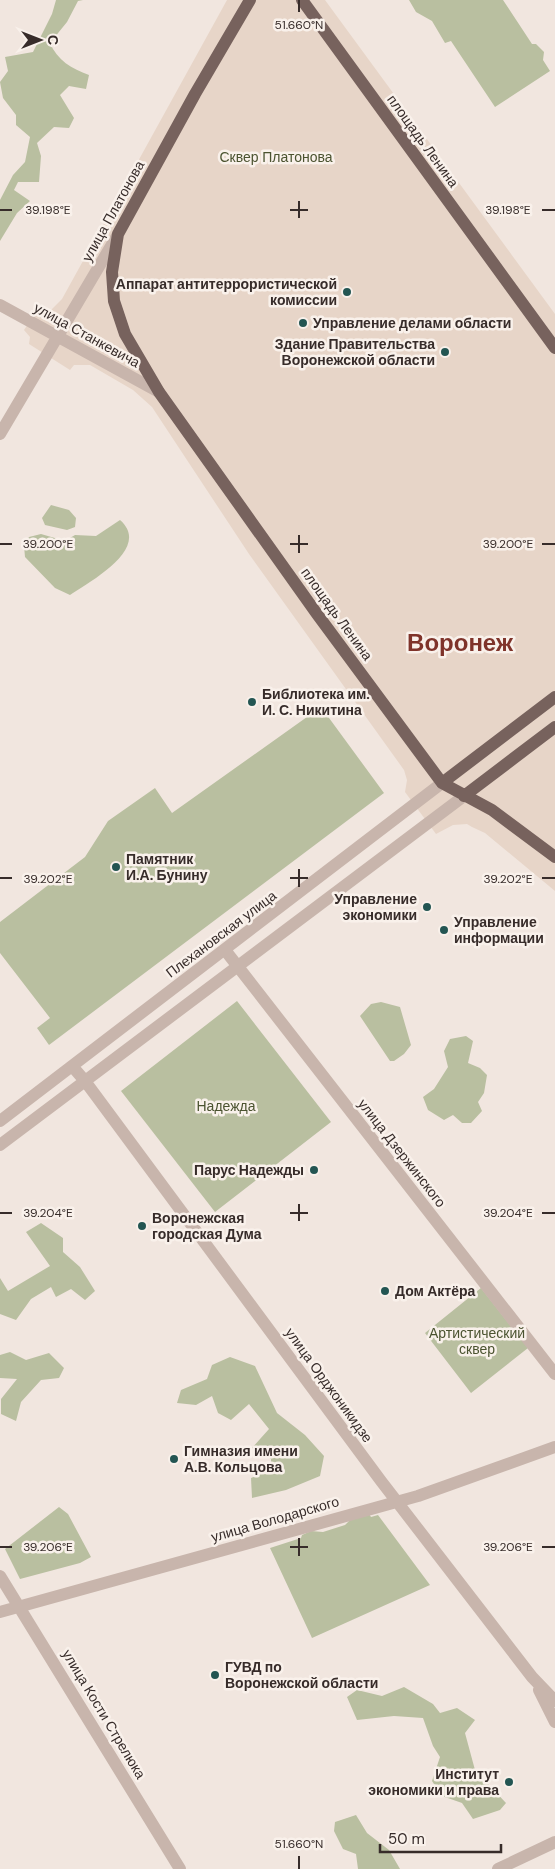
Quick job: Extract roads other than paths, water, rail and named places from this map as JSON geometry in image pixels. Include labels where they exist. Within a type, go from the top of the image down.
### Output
[{"type":"main road","name":"улица Платонова","points":[[118,234],[195,94],[250,0]]},
{"type":"main road","name":"площадь Ленина","points":[[302,0],[555,348]]},
{"type":"main road","name":"площадь Ленина","points":[[118,234],[112,272],[114,301],[125,334],[159,392],[317,614],[442,783],[492,810],[555,857]]},
{"type":"main road","name":"Плехановская улица","points":[[442,783],[555,697]]},
{"type":"main road","points":[[464,796],[555,727]]},
{"type":"street","name":"улица Платонова","points":[[0,434],[59,337],[118,234]]},
{"type":"street","name":"улица Станкевича","points":[[0,305],[159,392]]},
{"type":"street","name":"Плехановская улица","points":[[0,1121],[442,783]]},
{"type":"street","points":[[0,1145],[464,796]]},
{"type":"street","name":"улица Дзержинского","points":[[225,950],[555,1374]]},
{"type":"street","name":"улица Орджоникидзе","points":[[72,1066],[86,1081],[532,1677],[555,1701]]},
{"type":"street","name":"улица Володарского","points":[[0,1612],[418,1496],[555,1447]]},
{"type":"street","name":"улица Кости Стрелюка","points":[[0,1576],[180,1869]]},
{"type":"street","points":[[532,1677],[555,1722]]},
{"type":"street","points":[[498,1869],[555,1842]]},
{"type":"place","name":"Аппарат антитеррористической комиссии","points":[[347,292]]},
{"type":"place","name":"Управление делами области","points":[[303,323]]},
{"type":"place","name":"Здание Правительства Воронежской области","points":[[445,352]]},
{"type":"place","name":"Библиотека им. И. С. Никитина","points":[[252,702]]},
{"type":"place","name":"Памятник И.А. Бунину","points":[[116,867]]},
{"type":"place","name":"Управление экономики","points":[[427,907]]},
{"type":"place","name":"Управление информации","points":[[444,930]]},
{"type":"place","name":"Парус Надежды","points":[[314,1170]]},
{"type":"place","name":"Воронежская городская Дума","points":[[142,1226]]},
{"type":"place","name":"Дом Актёра","points":[[385,1291]]},
{"type":"place","name":"Гимназия имени А.В. Кольцова","points":[[174,1459]]},
{"type":"place","name":"ГУВД по Воронежской области","points":[[215,1675]]},
{"type":"place","name":"Институт экономики и права","points":[[509,1782]]},
{"type":"district","name":"Воронеж","points":[[460,642]]},
{"type":"park label","name":"Сквер Платонова","points":[[276,157]]},
{"type":"park label","name":"Надежда","points":[[226,1106]]},
{"type":"park label","name":"Артистический сквер","points":[[477,1342]]}]
